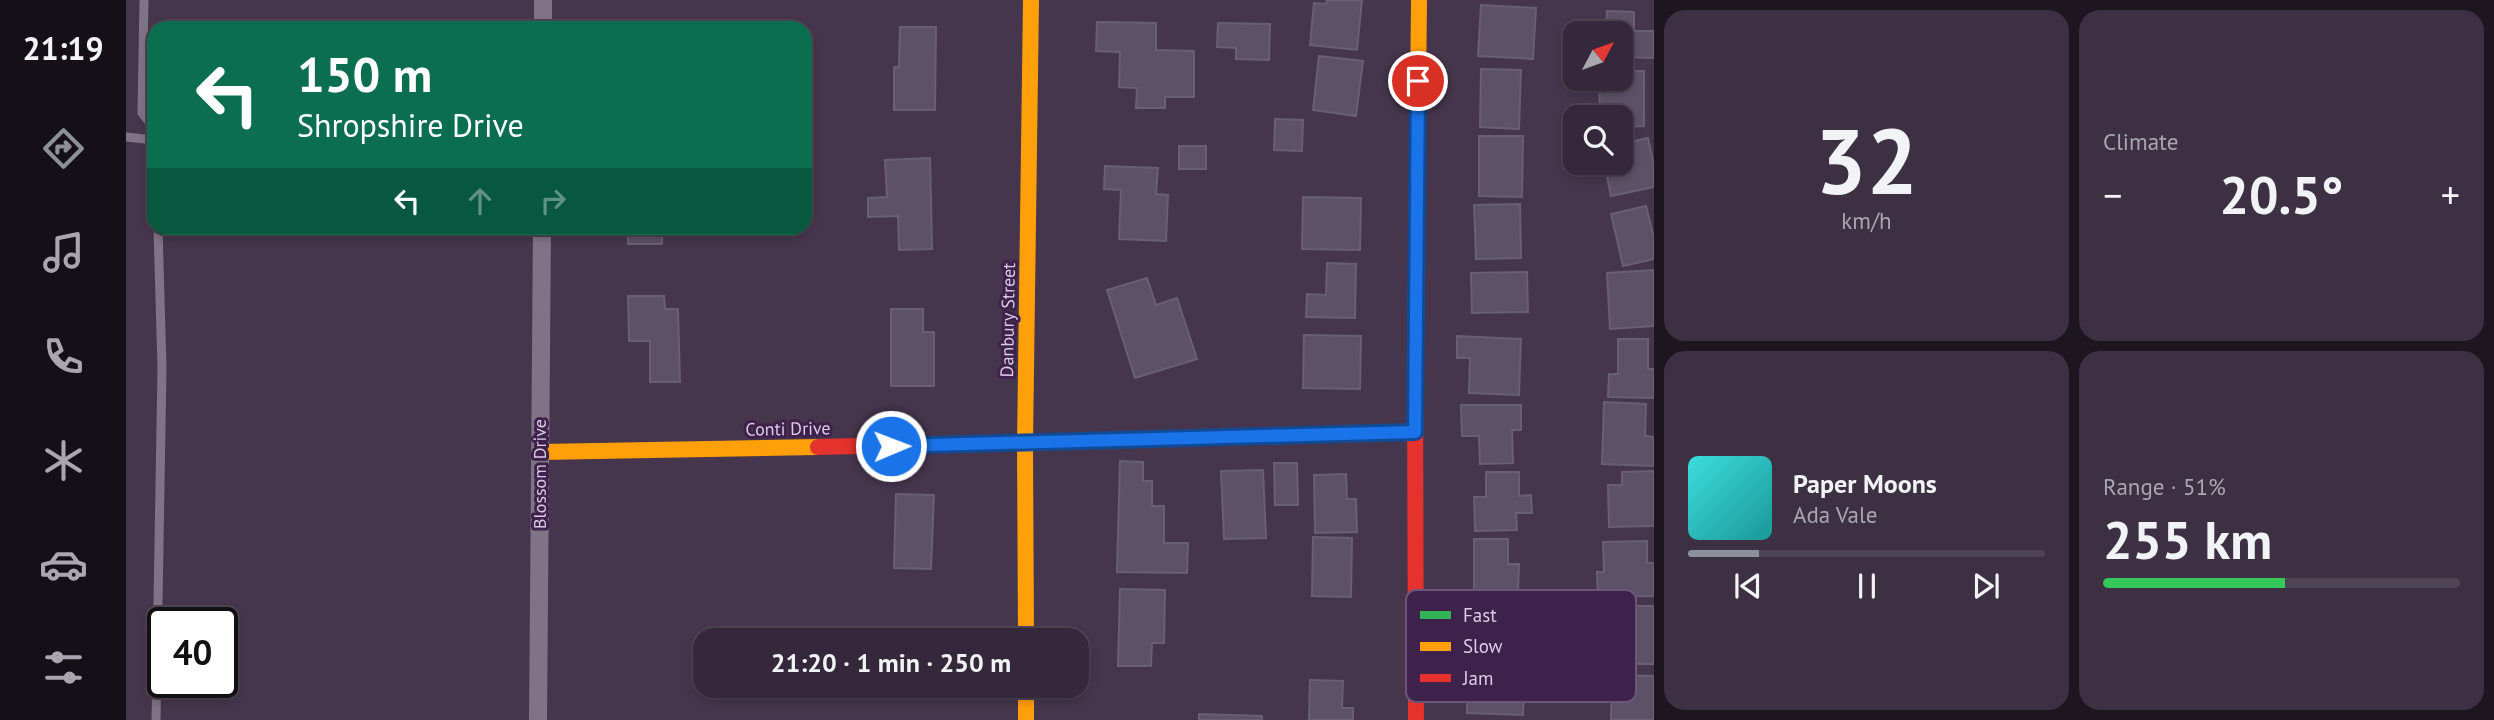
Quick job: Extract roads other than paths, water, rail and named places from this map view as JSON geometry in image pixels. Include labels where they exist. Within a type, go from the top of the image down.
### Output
[{"type":"street","points":[[543,0],[543,21]]},
{"type":"street","name":"Danbury Street","points":[[1026,628],[1031,0]]},
{"type":"street","points":[[1416,590],[1419,0]]},
{"type":"street","name":"Blossom Drive","points":[[538,720],[542,235]]},
{"type":"street","name":"Conti Drive","points":[[540,452],[1026,444],[1415,432]]},
{"type":"street","points":[[1026,698],[1026,720]]},
{"type":"street","points":[[1416,702],[1416,720]]},
{"type":"lane","points":[[144,0],[142,113],[147,119]]},
{"type":"lane","points":[[126,137],[147,138]]},
{"type":"lane","points":[[156,720],[162,368],[158,235]]}]
